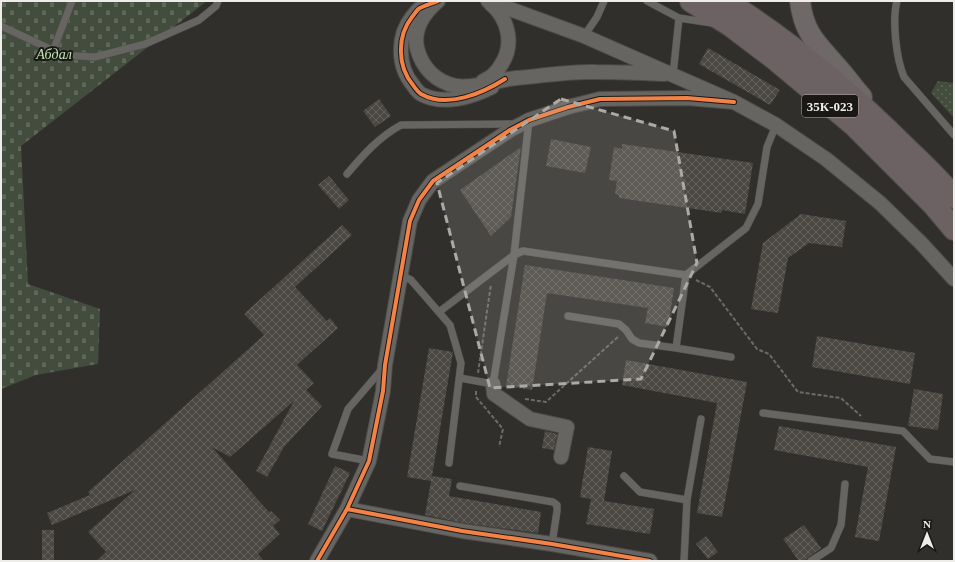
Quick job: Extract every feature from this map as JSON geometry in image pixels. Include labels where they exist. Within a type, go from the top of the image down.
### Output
[{"type":"main road","name":"35К-023","points":[[725,1],[769,30],[855,98],[951,191]]},
{"type":"main road","points":[[800,1],[806,26],[815,43],[839,69],[888,130]]},
{"type":"main road","name":"35К-023","points":[[685,10],[730,25],[775,59],[854,125],[933,204],[954,228]]},
{"type":"street","points":[[438,1],[426,12],[418,26],[416,42],[420,58],[428,72],[441,81],[457,86],[473,85],[505,79],[593,72],[673,75]]},
{"type":"street","points":[[438,1],[419,8],[407,23],[401,42],[401,61],[403,67],[408,79],[420,94],[438,99],[459,99],[475,95],[492,88],[505,79]]},
{"type":"street","points":[[487,1],[584,36],[734,102],[776,125],[826,159],[880,203],[921,243],[954,279]]},
{"type":"street","points":[[473,85],[486,80],[496,72],[504,60],[508,48],[509,34],[505,21],[497,9],[487,1]]},
{"type":"street","points":[[317,561],[347,509],[369,461],[383,390],[385,365],[410,221],[419,200],[433,181],[510,130],[525,122],[568,107],[600,99],[687,98],[734,102]]},
{"type":"street","points":[[494,389],[530,419],[567,426],[561,457]]},
{"type":"street","points":[[347,509],[462,531],[552,544],[650,561]]},
{"type":"lane","points":[[52,51],[72,1]]},
{"type":"lane","points":[[1,26],[63,56],[95,57],[145,44],[199,20],[216,6],[218,1]]},
{"type":"lane","points":[[584,36],[597,17],[604,1]]},
{"type":"lane","points":[[647,1],[685,10],[673,75]]},
{"type":"lane","points":[[897,1],[894,11],[895,30],[901,70],[904,77],[954,135]]},
{"type":"lane","points":[[347,174],[370,148],[389,132],[401,125],[525,122],[514,255],[494,389],[460,378]]},
{"type":"lane","points":[[676,348],[686,275],[746,228],[758,204],[767,147],[776,125]]},
{"type":"lane","points":[[439,312],[514,255],[523,251],[686,275]]},
{"type":"lane","points":[[401,275],[411,280],[450,325],[461,363],[449,463]]},
{"type":"lane","points":[[568,316],[619,324],[626,330],[632,339],[639,343],[731,357]]},
{"type":"lane","points":[[369,461],[332,454],[348,409],[385,365]]},
{"type":"lane","points":[[762,413],[904,431],[930,459],[954,462]]},
{"type":"lane","points":[[684,561],[687,500],[701,419]]},
{"type":"lane","points":[[624,476],[640,492],[687,500]]},
{"type":"lane","points":[[811,561],[831,548],[841,525],[845,484]]},
{"type":"lane","points":[[460,486],[553,502],[556,505],[557,511],[552,544]]},
{"type":"path","points":[[686,275],[710,287],[757,349],[769,354],[798,392],[841,398],[871,426]]},
{"type":"path","points":[[524,399],[546,402],[626,330]]},
{"type":"path","points":[[476,391],[494,389]]},
{"type":"highlighted area","points":[[561,99],[674,131],[697,263],[641,379],[490,388],[437,183]]},
{"type":"green space","name":"Абдал","points":[[1,1],[207,1],[21,146],[28,284],[100,309],[98,364],[36,375],[1,389]]},
{"type":"green space","points":[[938,81],[954,83],[954,118],[931,93]]},
{"type":"building","points":[[708,48],[780,90],[770,105],[699,64]]},
{"type":"building","points":[[379,99],[391,116],[375,127],[363,111]]},
{"type":"building","points":[[551,139],[591,147],[585,173],[546,166]]},
{"type":"building","points":[[622,144],[753,163],[745,214],[722,210],[722,213],[619,198],[619,195],[615,194],[617,181],[609,180],[614,147],[622,149]]},
{"type":"building","points":[[521,147],[511,217],[491,236],[460,190]]},
{"type":"building","points":[[329,176],[349,200],[339,209],[318,185]]},
{"type":"building","points":[[801,214],[846,221],[842,247],[809,243],[788,258],[778,313],[751,309],[763,243]]},
{"type":"building","points":[[342,225],[352,235],[295,287],[327,321],[330,318],[338,328],[297,365],[314,383],[306,390],[322,406],[284,447],[267,477],[256,471],[294,401],[230,457],[212,447],[269,512],[271,511],[280,520],[273,526],[280,534],[258,554],[264,561],[96,561],[106,552],[88,532],[135,490],[52,525],[47,513],[90,495],[88,492],[264,335],[244,314]]},
{"type":"building","points":[[525,265],[674,288],[668,327],[645,323],[648,308],[547,293],[532,390],[506,386]]},
{"type":"building","points":[[817,336],[915,353],[910,384],[812,367]]},
{"type":"building","points":[[429,348],[453,352],[432,476],[452,479],[449,496],[541,512],[538,533],[463,523],[425,515],[431,481],[407,477]]},
{"type":"building","points":[[626,360],[747,382],[722,517],[697,513],[717,403],[622,385]]},
{"type":"building","points":[[914,389],[943,394],[938,430],[908,426]]},
{"type":"building","points":[[779,426],[896,447],[879,541],[855,537],[868,467],[774,450]]},
{"type":"building","points":[[545,431],[557,434],[554,450],[542,448]]},
{"type":"building","points":[[588,447],[612,451],[604,501],[654,509],[650,534],[586,524],[591,499],[580,497]]},
{"type":"building","points":[[335,466],[350,473],[322,531],[308,524]]},
{"type":"building","points":[[804,525],[821,548],[804,561],[799,561],[783,539]]},
{"type":"building","points":[[42,530],[54,530],[54,561],[42,561]]},
{"type":"building","points":[[706,536],[718,552],[708,559],[696,544]]},
{"type":"cycle path","points":[[438,1],[418,9],[407,25],[404,33],[401,51],[404,69],[417,90],[421,94],[431,98],[453,100],[476,94],[505,79]]},
{"type":"cycle path","points":[[317,561],[347,509],[369,461],[383,391],[385,365],[410,221],[419,200],[433,181],[510,130],[529,120],[568,107],[600,99],[687,98],[734,102]]},
{"type":"cycle path","points":[[347,509],[462,531],[552,544],[650,561]]}]
